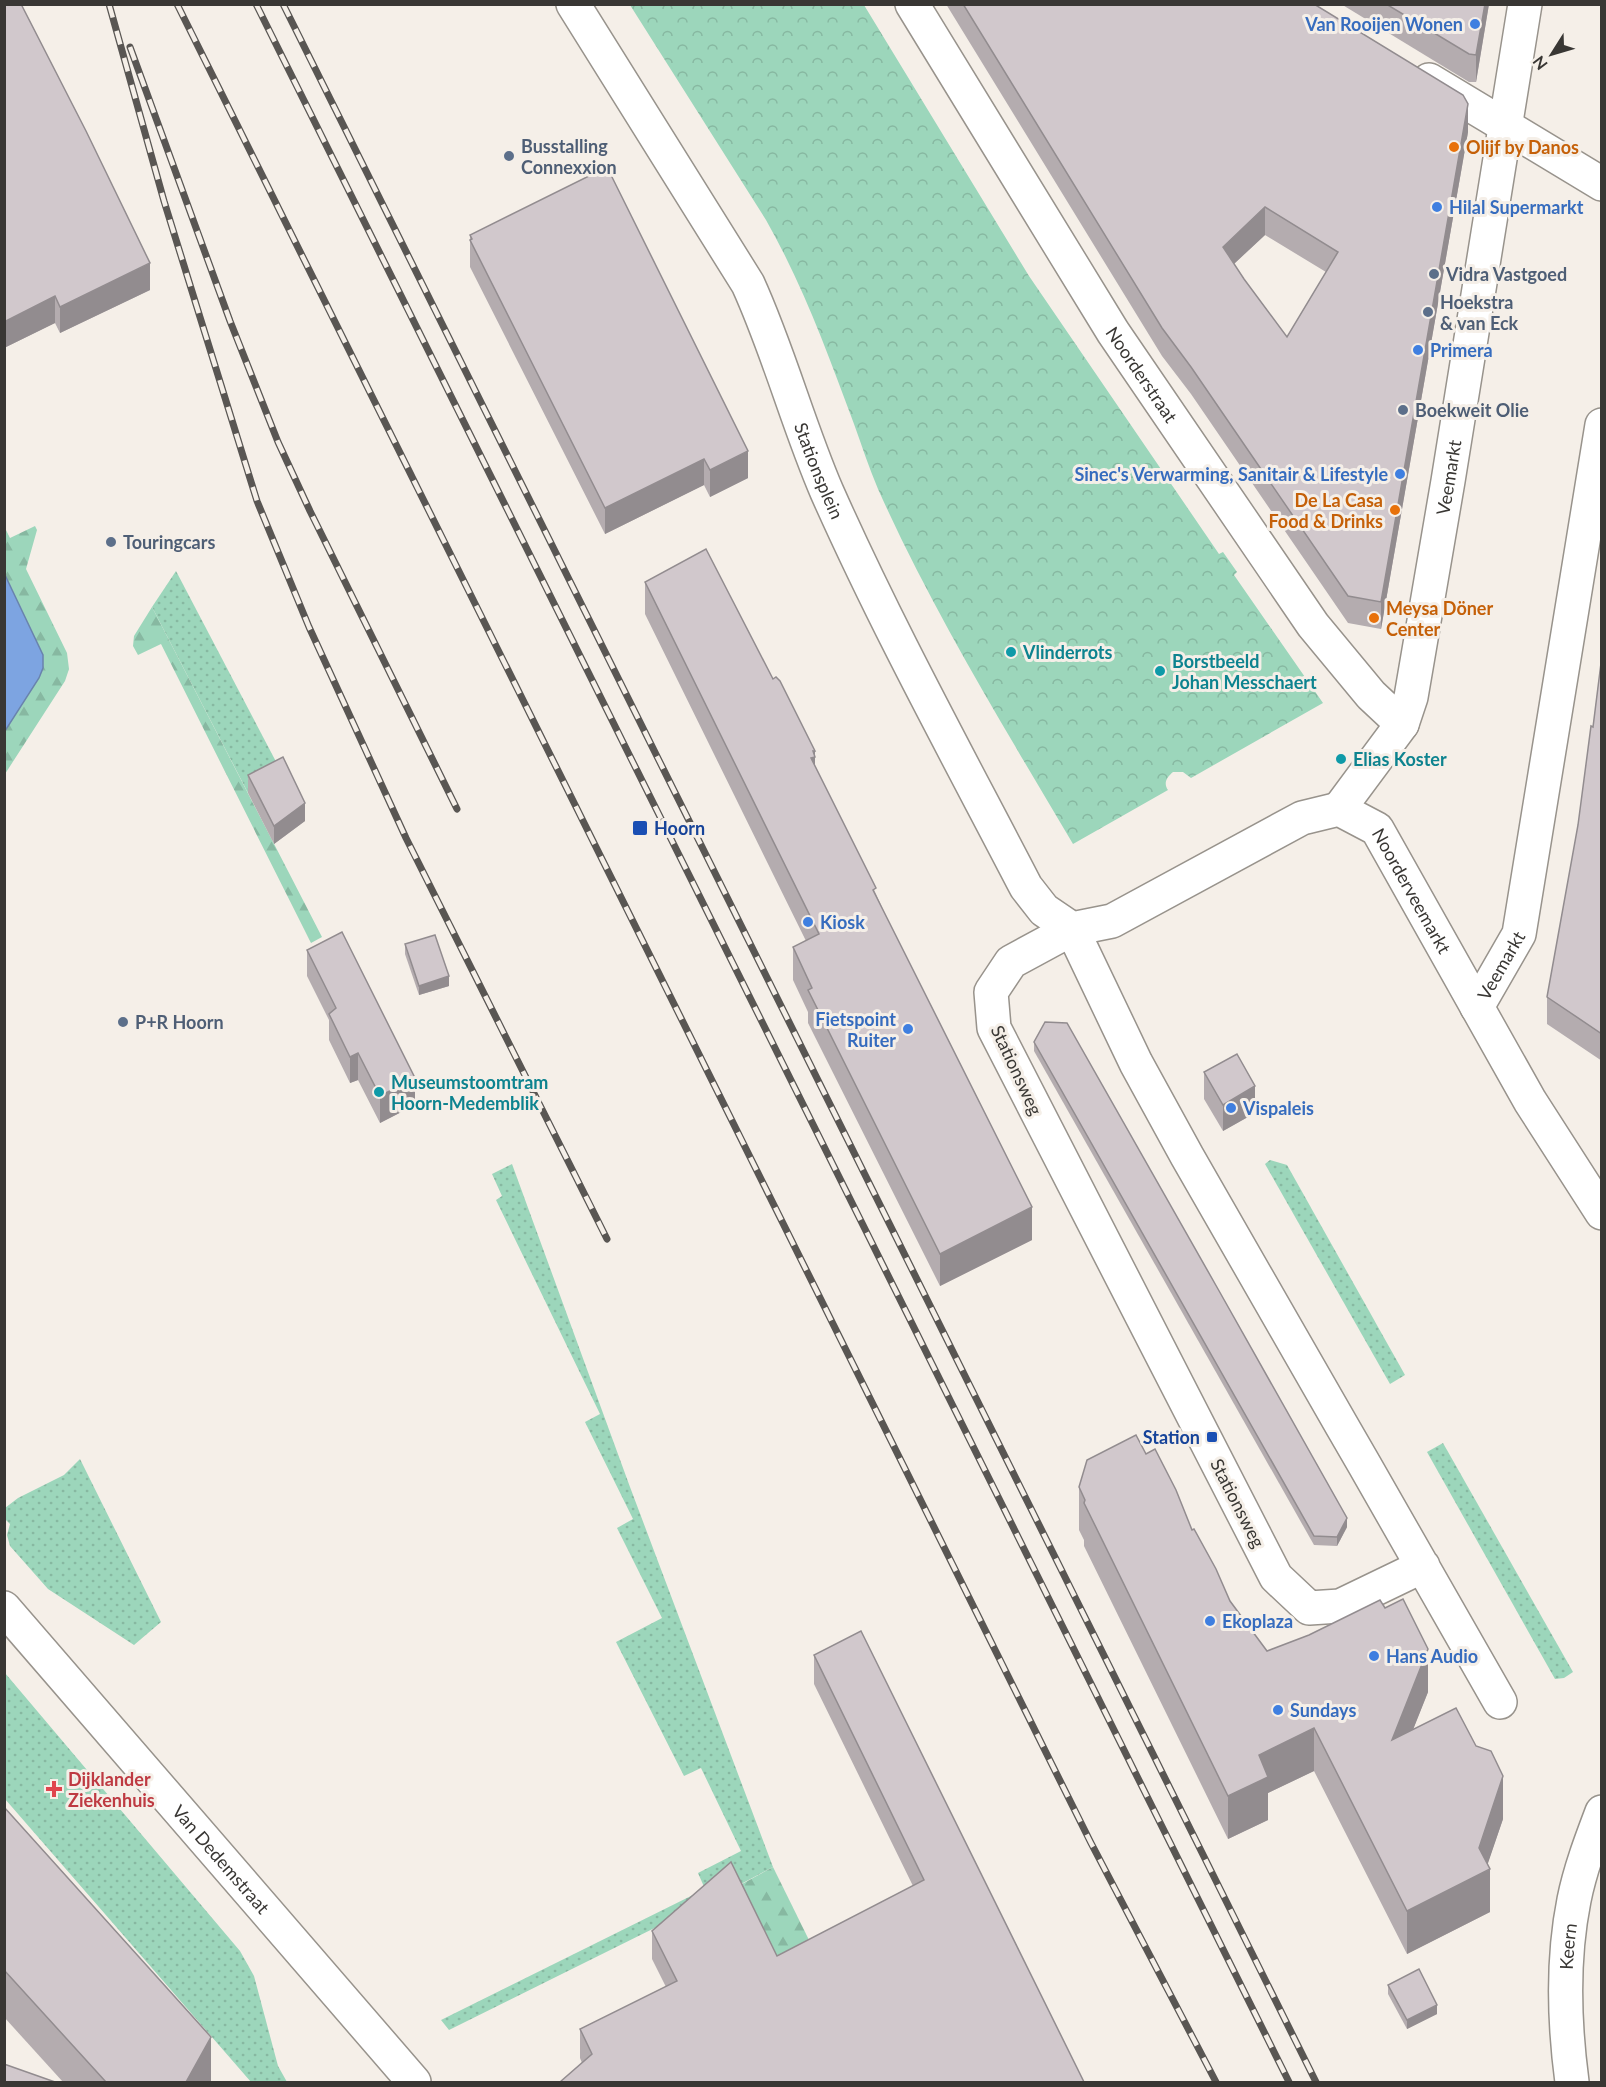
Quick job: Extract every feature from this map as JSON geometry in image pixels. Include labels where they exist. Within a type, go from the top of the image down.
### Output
[{"type":"street","name":"Stationsplein","points":[[573,4],[748,284],[763,317],[826,490],[880,608],[1026,887],[1044,910],[1072,929]]},
{"type":"street","name":"Noorderstraat","points":[[912,4],[1113,332],[1313,625],[1371,695],[1402,724]]},
{"type":"street","name":"Veemarkt","points":[[1339,809],[1402,724],[1411,697],[1507,126],[1525,4]]},
{"type":"street","points":[[1404,64],[1602,184]]},
{"type":"street","name":"Veemarkt","points":[[1477,1006],[1519,934],[1602,425]]},
{"type":"street","points":[[1339,809],[1302,818],[1112,921],[1072,929],[1136,1063],[1186,1156],[1500,1702]]},
{"type":"street","name":"Noorderveemarkt","points":[[1339,809],[1377,829],[1530,1101],[1602,1213]]},
{"type":"street","name":"Stationsweg","points":[[1072,929],[1011,962],[991,992],[994,1028],[1276,1577],[1309,1608],[1340,1606],[1423,1566]]},
{"type":"street","name":"Van Dedemstraat","points":[[4,1608],[411,2081]]},
{"type":"street","name":"Keern","points":[[1572,2082],[1565,2003],[1567,1942],[1574,1900],[1593,1858],[1602,1812]]},
{"type":"green space","points":[[630,5],[864,5],[1029,276],[1219,554],[1223,552],[1237,572],[1234,575],[1323,703],[1191,778],[1183,772],[1173,772],[1166,780],[1168,790],[1073,844],[970,669],[899,535],[875,481],[814,320],[792,269],[766,220]]},
{"type":"green space","points":[[4,526],[10,538],[35,526],[37,530],[26,569],[67,653],[69,669],[65,681],[5,774],[5,731],[39,678],[43,668],[43,655],[5,575]]},
{"type":"green space","points":[[176,571],[283,775],[248,793],[152,607]]},
{"type":"green space","points":[[152,607],[322,937],[311,943],[161,644],[138,655],[133,646],[134,636]]},
{"type":"green space","points":[[1270,1160],[1287,1165],[1405,1375],[1390,1384],[1265,1164]]},
{"type":"green space","points":[[512,1164],[773,1867],[449,2030],[441,2020],[705,1889],[698,1873],[741,1851],[701,1768],[684,1776],[616,1642],[662,1618],[617,1528],[633,1519],[585,1422],[600,1414],[496,1200],[502,1196],[492,1174]]},
{"type":"green space","points":[[1443,1443],[1573,1672],[1564,1678],[1555,1679],[1427,1452]]},
{"type":"green space","points":[[80,1459],[161,1622],[134,1645],[48,1589],[10,1546],[7,1535],[10,1524],[5,1519],[5,1508],[18,1498],[64,1475]]},
{"type":"green space","points":[[5,1673],[240,1951],[254,1976],[278,2066],[287,2082],[251,2082],[5,1799]]},
{"type":"green space","points":[[773,1867],[879,2082],[826,2082],[731,1890]]},
{"type":"water","points":[[5,575],[43,655],[43,668],[5,731]]},
{"type":"building","points":[[4,4],[21,4],[150,263],[60,307],[55,296],[4,322]]},
{"type":"building","points":[[963,4],[1314,4],[1463,95],[1468,104],[1381,602],[1348,596],[1162,328]],"holes":[[[1265,207],[1338,252],[1287,337],[1223,247]]]},
{"type":"building","points":[[1386,4],[1485,4],[1476,55],[1469,54]]},
{"type":"building","points":[[607,167],[748,451],[710,470],[704,459],[605,508],[470,240],[472,239],[470,235]]},
{"type":"building","points":[[706,549],[773,679],[776,677],[780,681],[815,751],[813,751],[815,757],[811,758],[876,888],[873,890],[1032,1207],[940,1254],[808,990],[812,988],[793,947],[819,934],[645,582]]},
{"type":"building","points":[[1602,655],[1602,1034],[1547,997],[1578,825]]},
{"type":"building","points":[[283,757],[305,803],[274,826],[248,775]]},
{"type":"building","points":[[342,932],[415,1078],[380,1096],[358,1053],[350,1057],[329,1014],[336,1008],[307,950]]},
{"type":"building","points":[[435,935],[449,976],[419,986],[405,944]]},
{"type":"building","points":[[1045,1022],[1067,1023],[1218,1289],[1347,1518],[1337,1537],[1314,1536],[1034,1042]]},
{"type":"building","points":[[1237,1054],[1255,1086],[1223,1105],[1204,1072]]},
{"type":"building","points":[[1136,1435],[1146,1454],[1155,1449],[1176,1490],[1192,1530],[1194,1529],[1216,1569],[1230,1601],[1267,1651],[1309,1635],[1380,1600],[1385,1608],[1403,1599],[1428,1649],[1392,1740],[1456,1708],[1476,1746],[1491,1751],[1503,1776],[1479,1848],[1490,1869],[1407,1911],[1314,1728],[1259,1755],[1268,1777],[1228,1796],[1084,1503],[1085,1500],[1079,1487],[1087,1460]]},
{"type":"building","points":[[861,1631],[1084,2082],[560,2082],[592,2054],[580,2029],[677,1981],[652,1931],[731,1862],[777,1956],[924,1880],[814,1655]]},
{"type":"building","points":[[4,1807],[211,2037],[186,2082],[106,2082],[4,1970]]},
{"type":"building","points":[[1419,1969],[1437,2005],[1407,2020],[1388,1985]]},
{"type":"building","points":[[4,2064],[55,2082],[4,2082]]},
{"type":"railway","points":[[109,4],[164,201],[257,501],[309,627],[406,838],[607,1239]]},
{"type":"railway","points":[[177,4],[1091,1843],[1216,2082]]},
{"type":"railway","points":[[256,4],[1289,2082]]},
{"type":"railway","points":[[283,4],[1316,2082]]},
{"type":"railway","points":[[130,47],[230,321],[278,442],[457,809]]},
{"type":"place","name":"Van Rooijen Wonen","points":[[1475,24]]},
{"type":"place","name":"Olijf by Danos","points":[[1454,147]]},
{"type":"place","name":"Busstalling Connexxion","points":[[509,156]]},
{"type":"place","name":"Hilal Supermarkt","points":[[1437,207]]},
{"type":"place","name":"Vidra Vastgoed","points":[[1434,274]]},
{"type":"place","name":"Hoekstra & van Eck","points":[[1428,312]]},
{"type":"place","name":"Primera","points":[[1418,350]]},
{"type":"place","name":"Boekweit Olie","points":[[1403,410]]},
{"type":"place","name":"Sinec's Verwarming, Sanitair & Lifestyle","points":[[1400,474]]},
{"type":"place","name":"De La Casa Food & Drinks","points":[[1395,510]]},
{"type":"place","name":"Touringcars","points":[[111,542]]},
{"type":"place","name":"Meysa Döner Center","points":[[1374,618]]},
{"type":"place","name":"Vlinderrots","points":[[1011,652]]},
{"type":"place","name":"Borstbeeld Johan Messchaert","points":[[1160,671]]},
{"type":"place","name":"Elias Koster","points":[[1341,759]]},
{"type":"place","name":"Hoorn","points":[[640,828]]},
{"type":"place","name":"Kiosk","points":[[808,922]]},
{"type":"place","name":"P+R Hoorn","points":[[123,1022]]},
{"type":"place","name":"Fietspoint Ruiter","points":[[908,1029]]},
{"type":"place","name":"Museumstoomtram Hoorn-Medemblik","points":[[379,1092]]},
{"type":"place","name":"Vispaleis","points":[[1231,1108]]},
{"type":"place","name":"Station","points":[[1212,1437]]},
{"type":"place","name":"Ekoplaza","points":[[1210,1621]]},
{"type":"place","name":"Hans Audio","points":[[1374,1656]]},
{"type":"place","name":"Sundays","points":[[1278,1710]]},
{"type":"place","name":"Dijklander Ziekenhuis","points":[[54,1789]]}]
